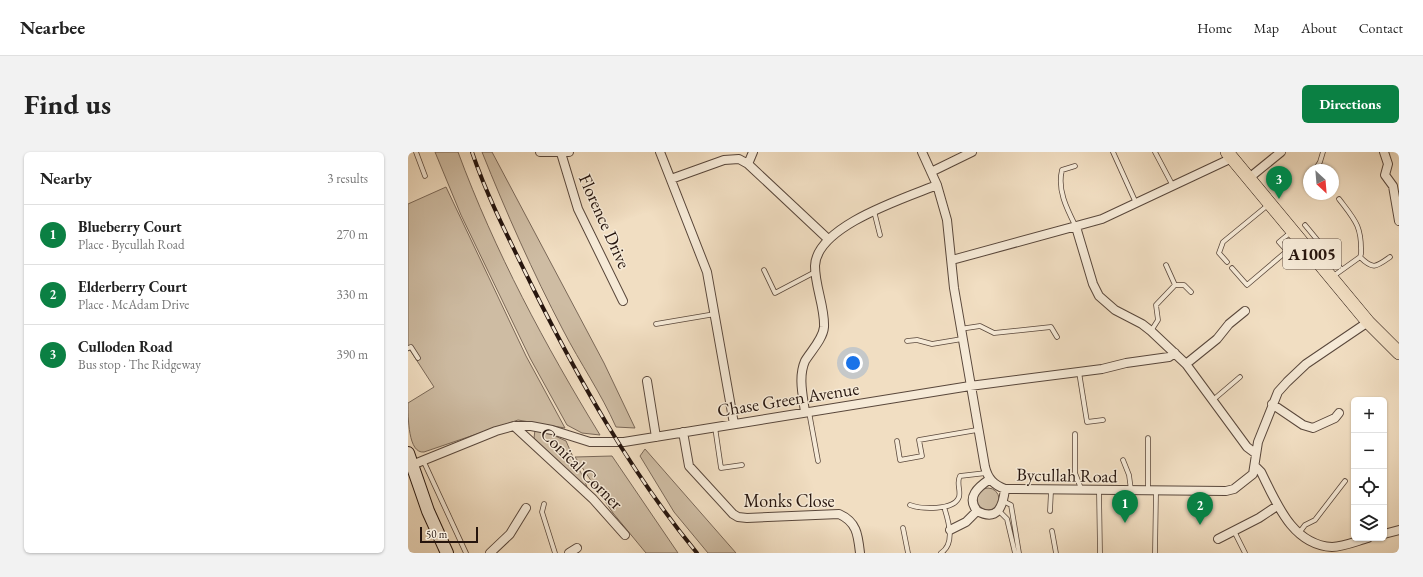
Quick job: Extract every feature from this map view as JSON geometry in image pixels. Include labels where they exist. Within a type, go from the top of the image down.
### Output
[{"type":"main road","name":"A1005","points":[[1230,155],[1292,230],[1336,274],[1368,322],[1399,353]]},
{"type":"street","points":[[540,152],[565,153]]},
{"type":"street","points":[[660,152],[701,255],[715,314],[734,424]]},
{"type":"street","points":[[748,164],[754,152]]},
{"type":"street","points":[[922,152],[936,185],[947,220],[960,329],[977,430],[988,476],[974,492],[973,502],[977,511],[983,514],[989,514],[998,510],[1003,501],[1005,489]]},
{"type":"street","points":[[931,172],[972,152]]},
{"type":"street","points":[[1249,178],[1281,152]]},
{"type":"street","points":[[1384,152],[1388,164],[1384,175],[1393,186],[1399,221]]},
{"type":"street","name":"Florence Drive","points":[[565,153],[578,209],[623,301]]},
{"type":"street","points":[[952,260],[1102,219],[1173,186],[1230,155]]},
{"type":"street","points":[[671,179],[724,160],[739,159],[748,164],[828,239]]},
{"type":"street","points":[[807,412],[801,376],[805,362],[824,328],[815,272],[815,264],[819,252],[828,239],[841,229],[874,211],[936,185]]},
{"type":"street","points":[[1076,227],[1092,284],[1099,296],[1115,310],[1142,324],[1151,331],[1186,364],[1247,447],[1255,453]]},
{"type":"street","points":[[1186,364],[1217,339],[1229,324],[1245,311]]},
{"type":"street","points":[[1359,541],[1333,550],[1314,542],[1299,533],[1287,522],[1277,506],[1261,472],[1255,466],[1255,453],[1272,404],[1278,392],[1296,372],[1368,322]]},
{"type":"street","name":"Chase Green Avenue","points":[[413,461],[514,426],[531,426],[552,430],[590,442],[604,443],[656,437],[970,386],[1169,358],[1175,353]]},
{"type":"street","points":[[647,381],[656,437]]},
{"type":"street","points":[[1272,404],[1302,425],[1312,428],[1331,420],[1339,413]]},
{"type":"street","name":"Conical Corner","points":[[514,426],[593,499],[625,535]]},
{"type":"street","name":"Monks Close","points":[[683,432],[689,466],[733,514],[738,517],[832,513],[839,514],[853,524],[858,534],[860,553]]},
{"type":"street","points":[[413,461],[428,511],[447,553]]},
{"type":"street","name":"Bycullah Road","points":[[988,476],[998,486],[1005,489],[1131,492],[1231,490],[1250,477],[1255,466]]},
{"type":"street","points":[[1218,539],[1259,518],[1277,506]]},
{"type":"street","points":[[490,553],[510,534],[526,508]]},
{"type":"street","points":[[950,530],[966,522],[977,511]]},
{"type":"street","points":[[1387,533],[1399,530]]},
{"type":"street","points":[[570,553],[577,548]]},
{"type":"lane","points":[[416,152],[425,176]]},
{"type":"lane","points":[[1113,152],[1136,203]]},
{"type":"lane","points":[[1155,152],[1173,186]]},
{"type":"lane","points":[[1319,164],[1323,152]]},
{"type":"lane","points":[[1075,166],[1062,170],[1060,180],[1069,213],[1076,227]]},
{"type":"lane","points":[[1305,225],[1336,274],[1360,257],[1362,241],[1360,231],[1356,220],[1339,199]]},
{"type":"lane","points":[[1226,262],[1219,253],[1223,242],[1270,204]]},
{"type":"lane","points":[[874,211],[880,235]]},
{"type":"lane","points":[[1232,268],[1247,285],[1287,252],[1279,242],[1292,230]]},
{"type":"lane","points":[[1360,257],[1368,265],[1372,266],[1380,264],[1390,257]]},
{"type":"lane","points":[[1166,265],[1175,285]]},
{"type":"lane","points":[[764,270],[774,293],[815,272]]},
{"type":"lane","points":[[1151,331],[1158,320],[1155,309],[1158,301],[1175,285],[1184,285],[1191,292]]},
{"type":"lane","points":[[656,324],[715,314]]},
{"type":"lane","points":[[960,329],[980,326],[994,333],[1051,326],[1057,337]]},
{"type":"lane","points":[[907,341],[918,340],[932,344],[962,339]]},
{"type":"lane","points":[[408,348],[411,347],[418,358]]},
{"type":"lane","points":[[1079,371],[1087,422],[1103,420]]},
{"type":"lane","points":[[1212,400],[1240,377]]},
{"type":"lane","points":[[807,412],[818,461]]},
{"type":"lane","points":[[715,427],[722,468],[742,465]]},
{"type":"lane","points":[[897,442],[900,460],[922,456],[919,440],[977,430]]},
{"type":"lane","points":[[1074,434],[1075,473],[1082,491]]},
{"type":"lane","points":[[1148,438],[1155,553]]},
{"type":"lane","points":[[1123,460],[1129,475],[1131,492]]},
{"type":"lane","points":[[413,461],[466,553]]},
{"type":"lane","points":[[910,505],[924,509],[938,508],[955,503],[959,496],[958,484],[960,476],[988,476]]},
{"type":"lane","points":[[1299,533],[1305,525],[1315,520],[1345,482]]},
{"type":"lane","points":[[1050,511],[1051,491]]},
{"type":"lane","points":[[1099,491],[1100,553]]},
{"type":"lane","points":[[1003,501],[1011,505],[1019,553]]},
{"type":"lane","points":[[544,504],[542,512],[555,553]]},
{"type":"lane","points":[[943,552],[950,538],[950,530],[945,510]]},
{"type":"lane","points":[[998,510],[1007,519],[1015,553]]},
{"type":"lane","points":[[903,528],[908,553]]},
{"type":"lane","points":[[1052,531],[1056,553]]},
{"type":"lane","points":[[1234,531],[1245,553]]},
{"type":"shaded area","points":[[435,152],[458,152],[488,226],[522,297],[560,367],[600,435],[582,433],[567,425],[530,358],[461,215]]},
{"type":"shaded area","points":[[482,152],[492,152],[604,363],[635,428],[616,427],[604,402],[576,354],[541,287],[510,220]]},
{"type":"shaded area","points":[[446,187],[526,356],[565,428],[518,420],[424,452],[419,451],[412,441],[408,417],[408,403],[434,387],[410,350],[408,351],[408,204]]},
{"type":"shaded area","points":[[535,430],[544,431],[566,441],[589,492],[534,438]]},
{"type":"shaded area","points":[[645,449],[736,553],[708,553],[674,512],[640,456]]},
{"type":"shaded area","points":[[612,456],[678,553],[646,553],[613,513],[575,457]]},
{"type":"shaded area","points":[[988,488],[996,491],[999,499],[996,507],[988,510],[980,507],[977,499],[980,491]]},
{"type":"railway","points":[[472,152],[485,187],[508,238],[551,323],[588,391],[628,458],[650,491],[697,553]]},
{"type":"place","name":"Culloden Road","points":[[1279,199]]},
{"type":"place","name":"Blueberry Court","points":[[1125,523]]},
{"type":"place","name":"Elderberry Court","points":[[1200,525]]}]
